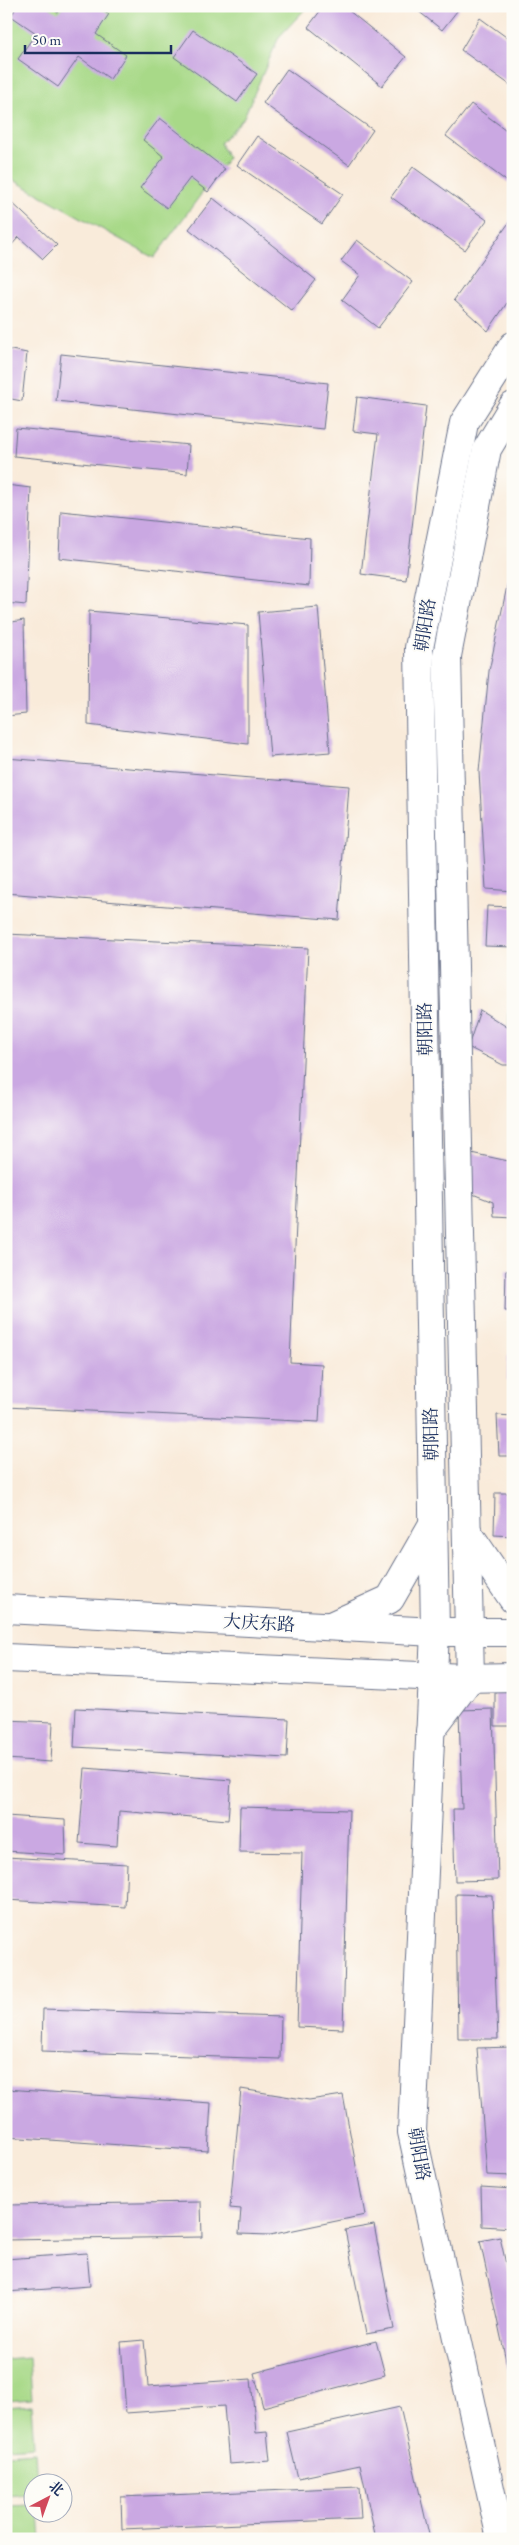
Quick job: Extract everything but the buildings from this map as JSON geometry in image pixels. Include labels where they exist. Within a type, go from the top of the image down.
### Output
[{"type":"main road","name":"朝阳路","points":[[500,2539],[412,2132],[435,1632],[419,648],[464,423],[513,346]]},
{"type":"main road","name":"朝阳路","points":[[470,1678],[447,656],[487,449],[513,406]]},
{"type":"main road","points":[[330,1626],[390,1599],[432,1524]]},
{"type":"main road","points":[[468,1533],[513,1599]]},
{"type":"main road","name":"大庆东路","points":[[6,1609],[435,1632],[513,1632]]},
{"type":"main road","points":[[6,1658],[470,1678],[513,1677]]},
{"type":"main road","points":[[430,1731],[470,1678]]},
{"type":"green space","points":[[6,6],[308,6],[279,37],[243,119],[220,143],[228,158],[154,258],[6,176]]},
{"type":"green space","points":[[511,983],[513,984],[513,1049],[507,1048]]},
{"type":"green space","points":[[29,2357],[32,2399],[6,2401],[6,2359]]},
{"type":"green space","points":[[31,2405],[34,2446],[6,2448],[6,2407]]},
{"type":"green space","points":[[35,2452],[36,2472],[22,2472],[22,2495],[6,2496],[6,2454]]},
{"type":"green space","points":[[22,2505],[22,2522],[40,2522],[41,2539],[6,2539],[6,2506]]}]
